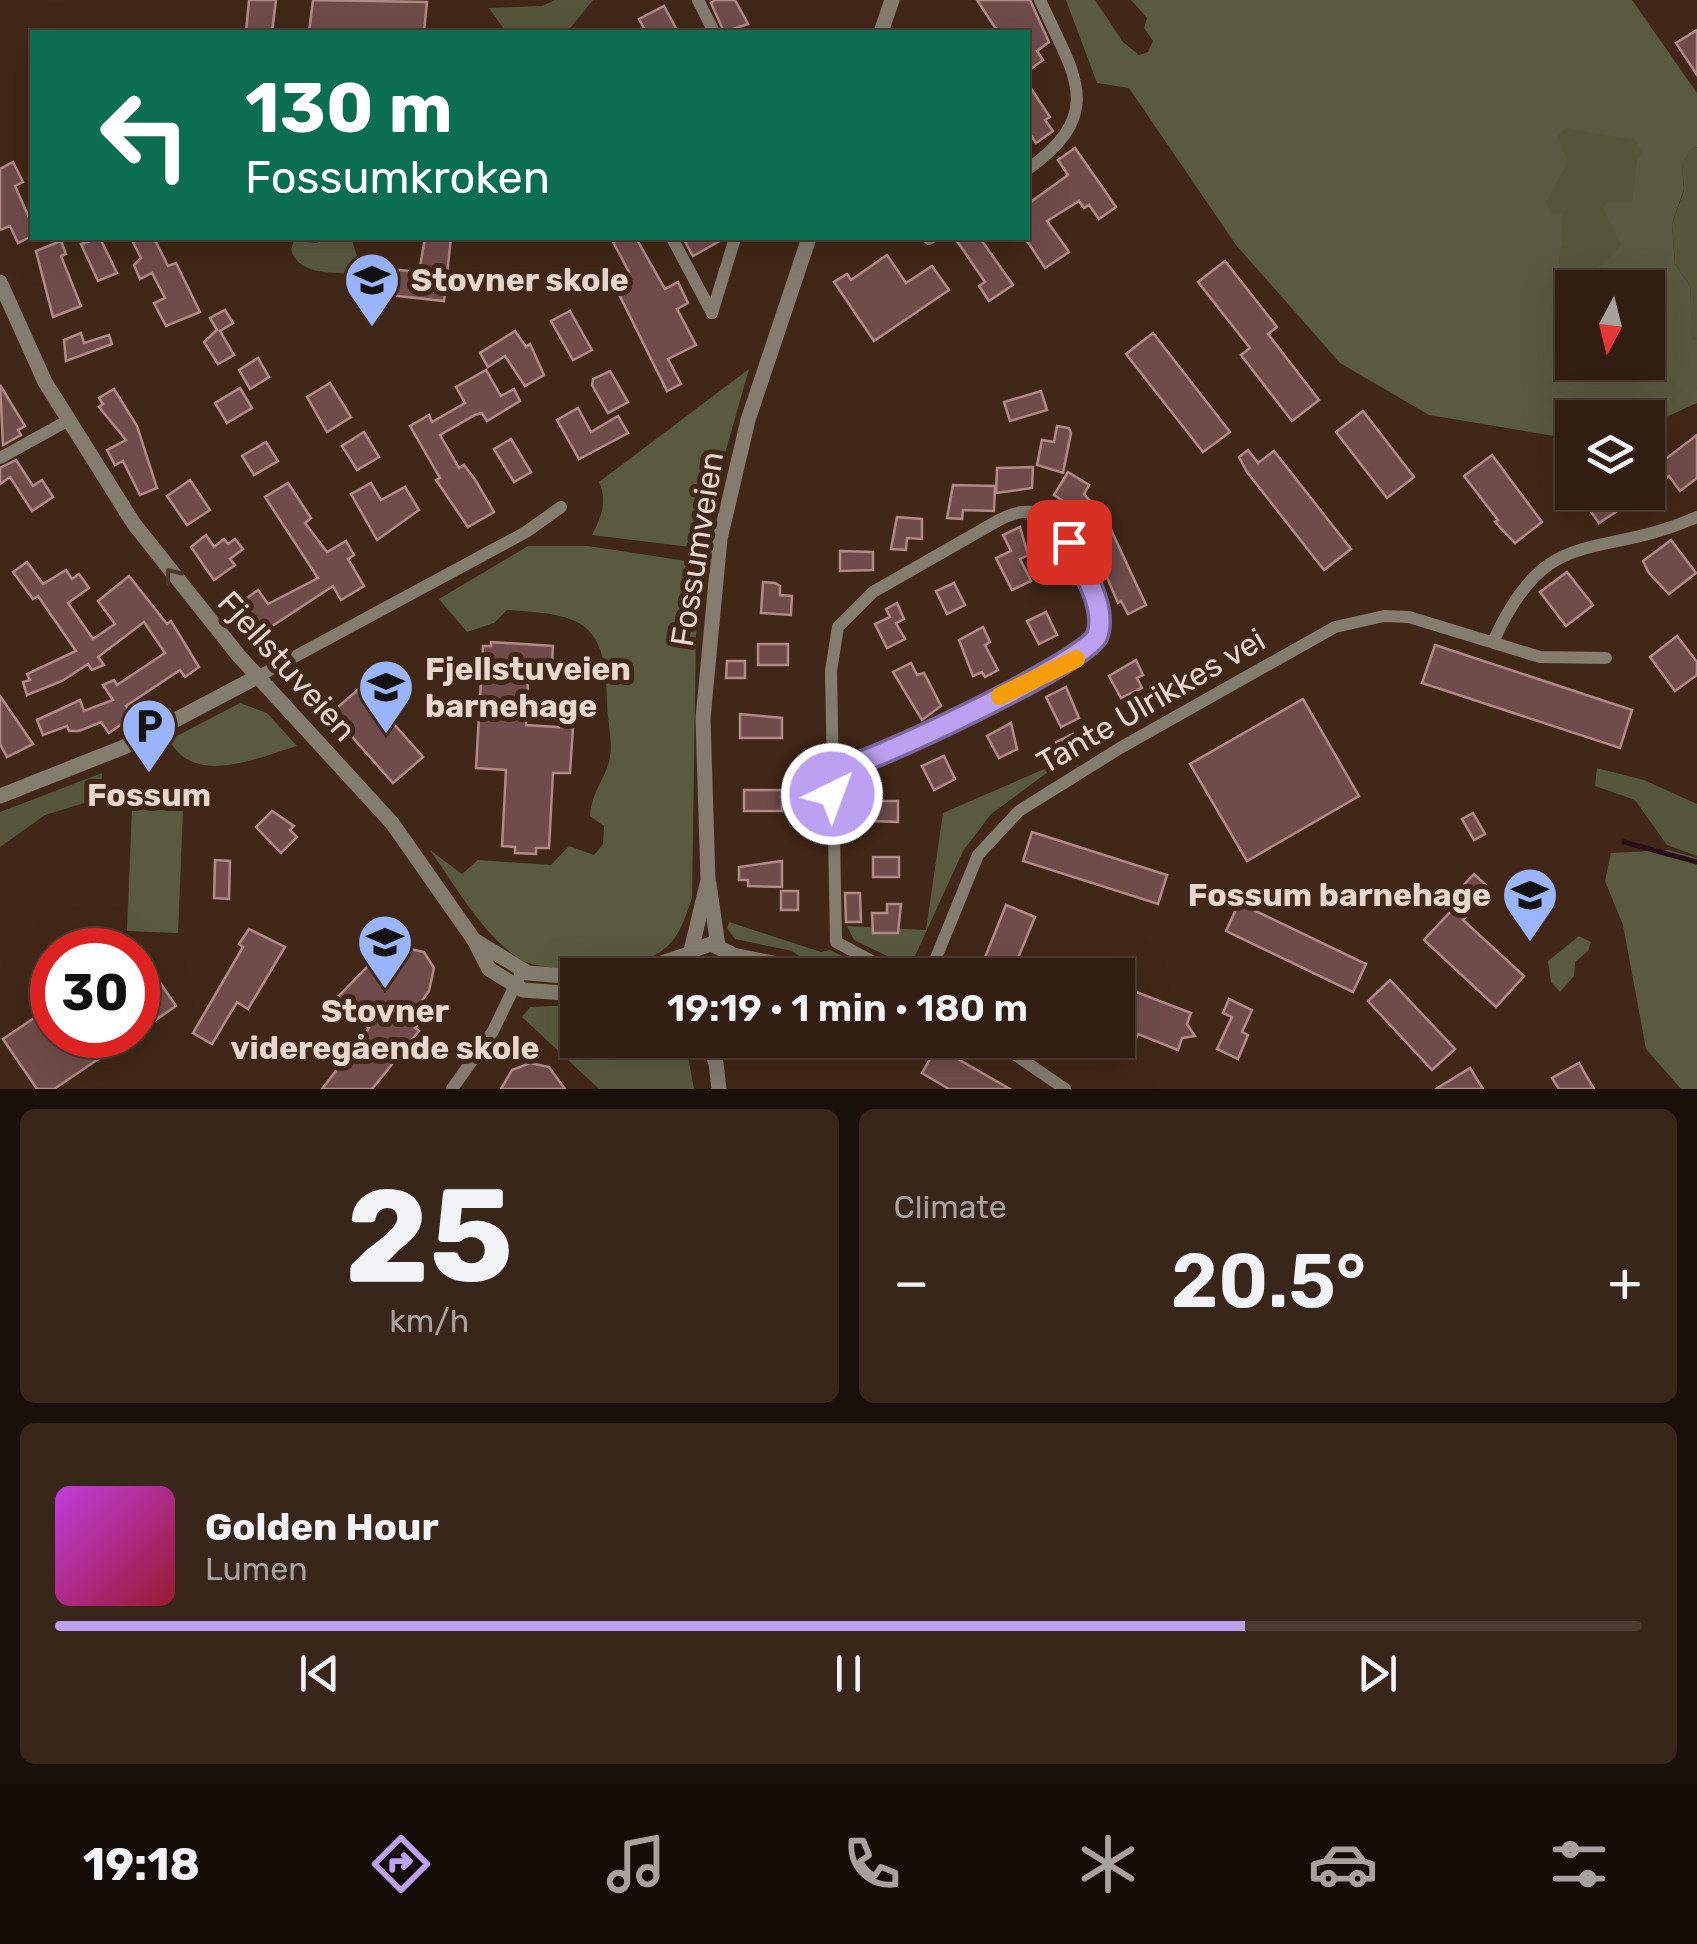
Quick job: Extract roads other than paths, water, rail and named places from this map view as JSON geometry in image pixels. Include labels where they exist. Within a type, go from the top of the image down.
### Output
[{"type":"street","points":[[698,0],[713,30]]},
{"type":"street","points":[[881,30],[892,0]]},
{"type":"street","points":[[1030,167],[1068,135],[1078,95],[1076,80],[1040,0]]},
{"type":"street","points":[[673,240],[712,314],[734,240]]},
{"type":"street","name":"Fossumveien","points":[[728,958],[708,880],[703,718],[712,589],[752,406],[809,240]]},
{"type":"street","name":"Fjellstuveien","points":[[0,282],[27,347],[68,421],[165,566],[257,677],[383,812],[474,940],[489,969],[514,987]]},
{"type":"street","points":[[1,455],[68,421]]},
{"type":"street","points":[[0,796],[124,747],[526,532],[561,508]]},
{"type":"street","points":[[832,771],[866,761],[1033,682],[1090,647],[1099,632],[1095,601],[1069,542],[1051,519],[1021,512],[999,520],[888,582],[849,612],[838,627],[832,648],[832,771],[836,942],[866,958]]},
{"type":"street","points":[[1493,642],[1519,590],[1544,566],[1566,554],[1697,517]]},
{"type":"street","name":"Tante Ulrikkes vei","points":[[936,958],[978,855],[1018,811],[1305,642],[1345,624],[1384,616],[1410,617],[1540,657],[1606,658]]},
{"type":"street","name":"Fossumveien","points":[[687,958],[708,880]]},
{"type":"street","name":"Fjellstuveien","points":[[474,940],[522,971],[560,978]]},
{"type":"street","points":[[673,958],[704,944],[759,958]]},
{"type":"street","points":[[452,1089],[478,1055],[522,971]]},
{"type":"street","points":[[514,987],[547,996],[560,995]]},
{"type":"street","points":[[714,1058],[719,1089]]},
{"type":"street","points":[[716,1063],[717,1058]]},
{"type":"street","points":[[1020,1058],[1065,1089]]},
{"type":"waterway","points":[[1624,842],[1697,862]]},
{"type":"place","name":"Stovner skole","points":[[372,329]]},
{"type":"place","name":"Fjellstuveien barnehage","points":[[386,736]]},
{"type":"place","name":"Fossum","points":[[149,775]]},
{"type":"place","name":"Fossum barnehage","points":[[1530,944]]},
{"type":"place","name":"Stovner videregående skole","points":[[385,991]]}]
